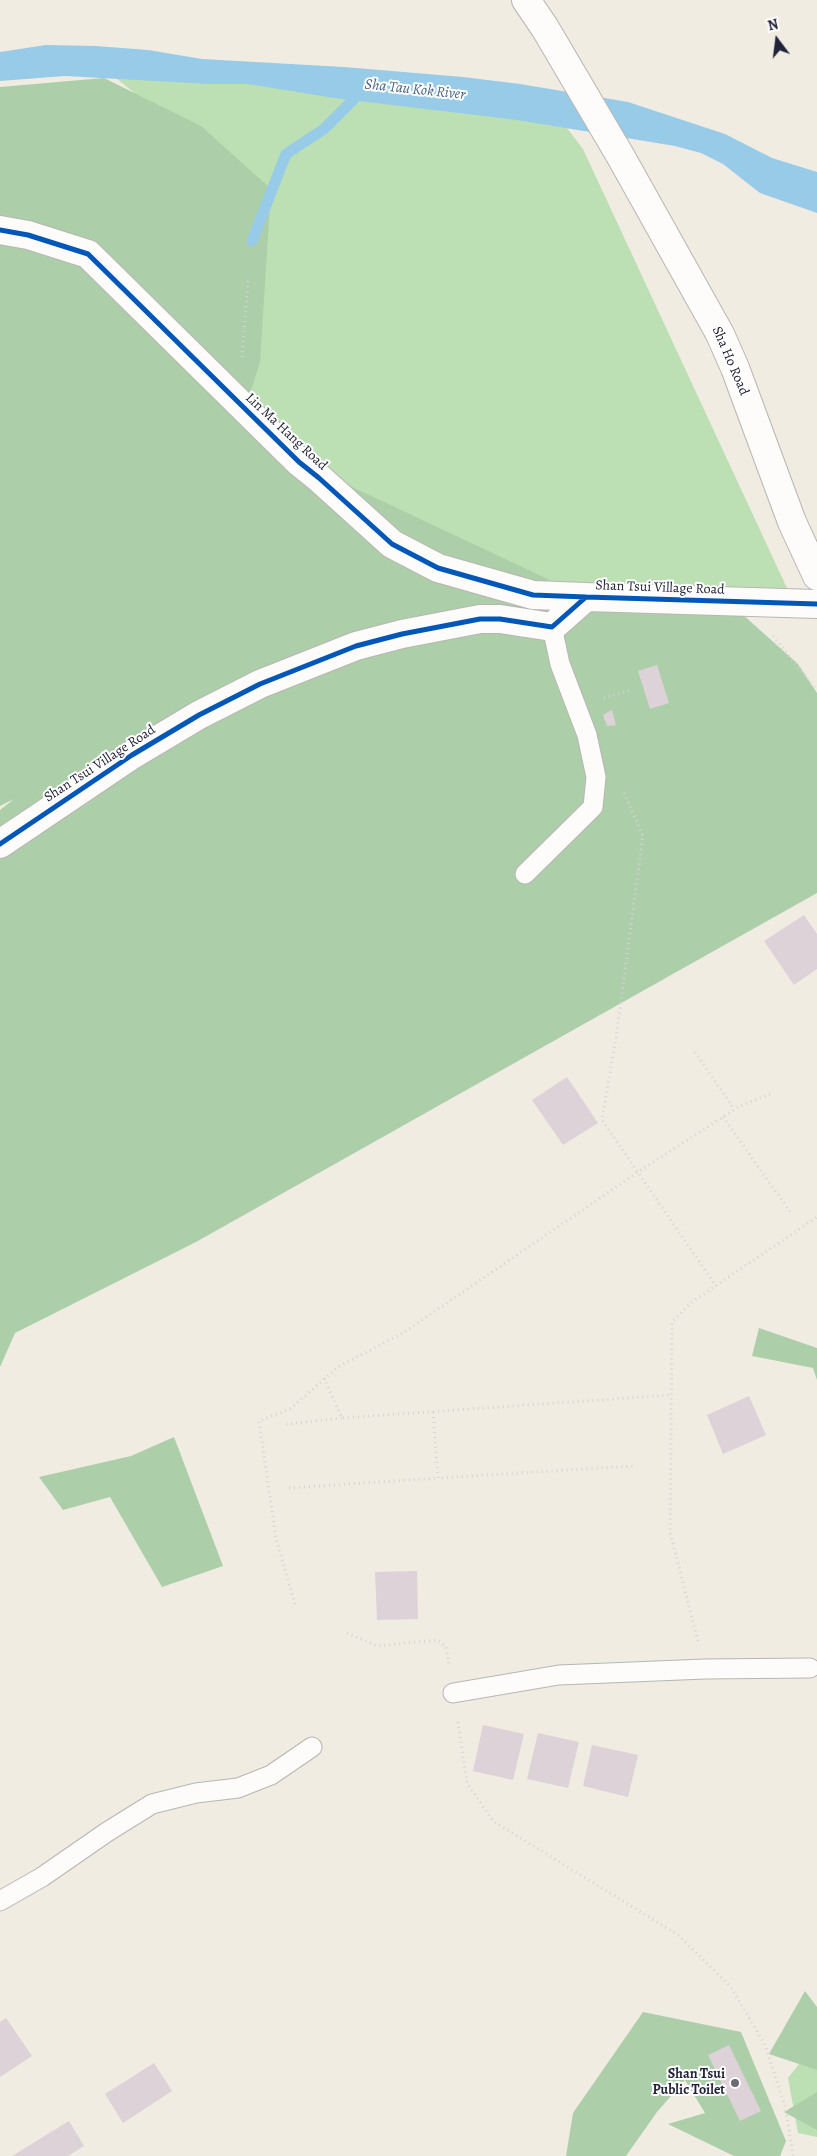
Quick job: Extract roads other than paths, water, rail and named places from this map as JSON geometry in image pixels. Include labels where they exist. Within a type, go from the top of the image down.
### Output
[{"type":"street","name":"Sha Ho Road","points":[[526,0],[545,28],[620,157],[720,334],[735,368],[792,522],[817,576]]},
{"type":"street","name":"Lin Ma Hang Road","points":[[0,230],[28,235],[88,254],[298,462],[319,478],[392,544],[438,568],[533,595],[586,597]]},
{"type":"street","name":"Shan Tsui Village Road","points":[[0,844],[166,734],[260,684],[356,646],[480,619],[500,619],[552,627],[586,597],[817,604]]},
{"type":"lane","points":[[525,874],[593,807],[596,777],[587,735],[560,664],[552,627]]},
{"type":"lane","points":[[453,1693],[559,1674],[705,1668],[810,1668]]},
{"type":"lane","points":[[0,1901],[42,1877],[106,1832],[152,1804],[196,1793],[238,1788],[271,1775],[312,1747]]},
{"type":"water","name":"Sha Tau Kok River","points":[[46,45],[96,46],[148,50],[202,59],[344,67],[463,77],[520,84],[628,102],[725,134],[772,158],[817,172],[817,213],[760,193],[723,164],[701,153],[675,146],[517,120],[334,98],[248,84],[209,84],[65,76],[0,81],[0,52]]},
{"type":"waterway","name":"Sha Tau Kok River","points":[[252,241],[286,154],[324,129],[354,99],[358,86]]},
{"type":"place","name":"Shan Tsui Public Toilet","points":[[735,2083]]}]
